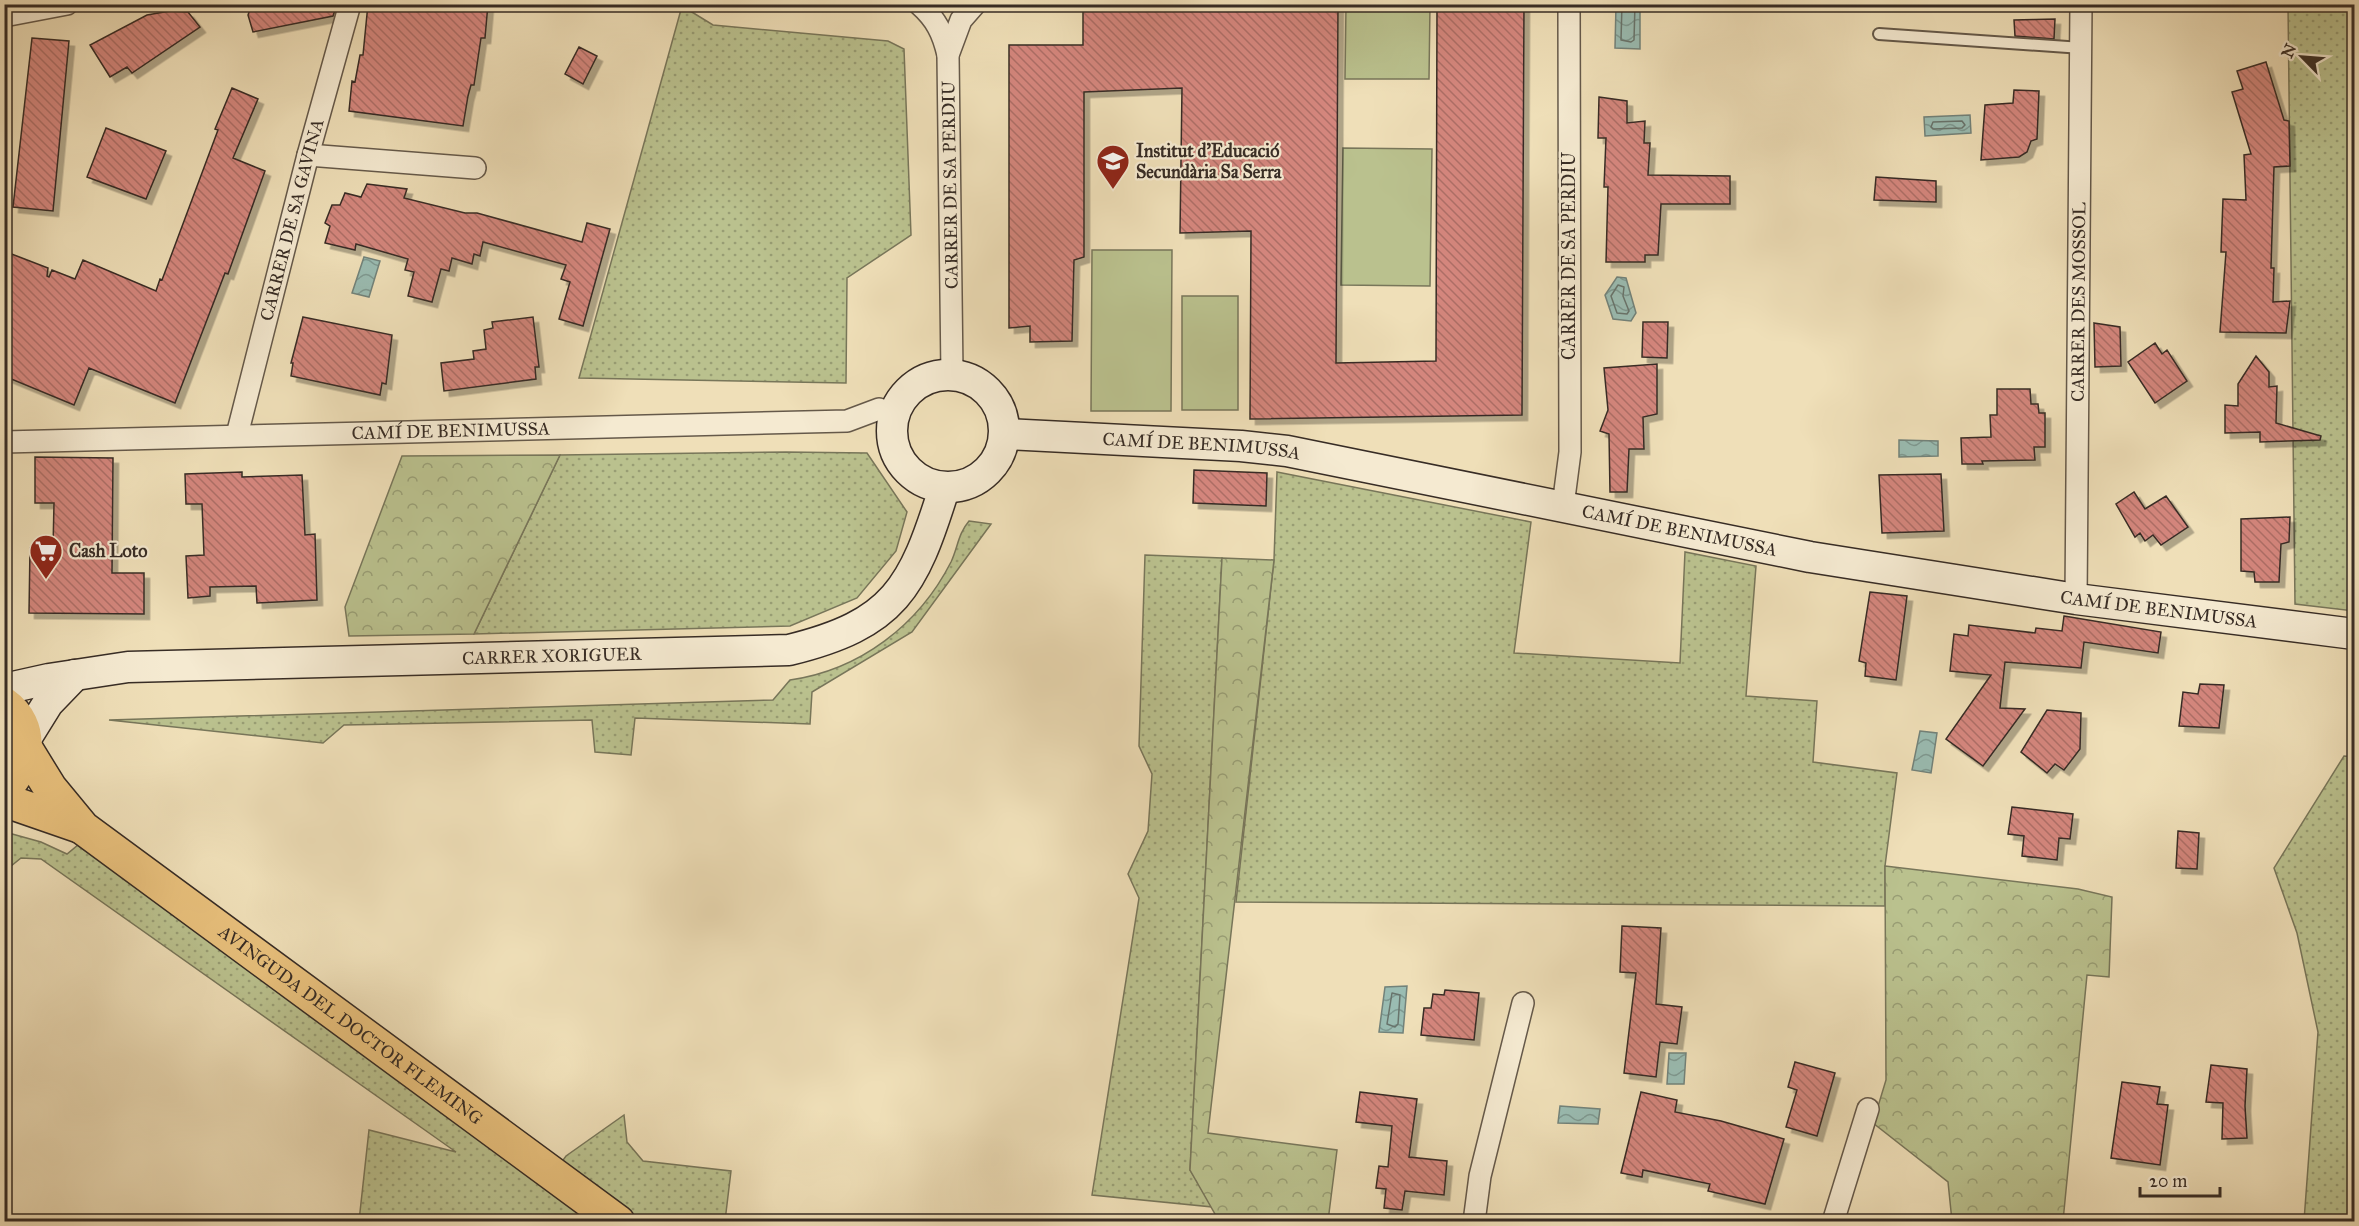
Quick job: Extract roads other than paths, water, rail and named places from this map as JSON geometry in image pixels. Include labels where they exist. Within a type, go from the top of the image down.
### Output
[{"type":"main road","name":"AVINGUDA DEL DOCTOR FLEMING","points":[[4,704],[17,716],[26,745],[50,788],[83,828],[618,1221]]},
{"type":"main road","points":[[4,789],[16,777],[23,764],[26,745]]},
{"type":"main road","name":"AVINGUDA DEL DOCTOR FLEMING","points":[[4,800],[83,828]]},
{"type":"street","points":[[4,16],[66,4]]},
{"type":"street","name":"CARRER DE SA GAVINA","points":[[237,435],[308,154],[350,4]]},
{"type":"street","points":[[919,4],[930,14],[943,32],[948,55]]},
{"type":"street","name":"CARRER DE SA PERDIU","points":[[952,374],[948,55],[961,20],[975,4]]},
{"type":"street","name":"CARRER DE SA PERDIU","points":[[1563,506],[1570,452],[1569,4]]},
{"type":"street","name":"CARRER DES MOSSOL","points":[[2076,598],[2081,4]]},
{"type":"street","points":[[308,154],[476,168]]},
{"type":"street","points":[[952,374],[980,383],[1000,405],[1006,435],[997,463],[989,470],[974,483],[944,489],[920,481],[901,464],[892,440],[893,415],[906,393],[927,378],[952,374]]},
{"type":"street","name":"CAMÍ DE BENIMUSSA","points":[[4,442],[847,421],[879,409],[893,415]]},
{"type":"street","name":"CAMÍ DE BENIMUSSA","points":[[1006,435],[1240,446],[1287,451],[1809,557],[2076,598],[2355,634]]},
{"type":"street","name":"CARRER XORIGUER","points":[[4,689],[128,667],[789,650],[827,641],[876,617],[903,588],[928,541],[944,489]]},
{"type":"street","points":[[26,745],[48,703],[75,675]]},
{"type":"street","points":[[1474,1221],[1480,1176],[1523,1003]]},
{"type":"street","points":[[1833,1221],[1868,1109]]},
{"type":"lane","points":[[1879,34],[2082,48]]},
{"type":"water","points":[[1616,5],[1640,5],[1640,49],[1615,48]]},
{"type":"water","points":[[1970,115],[1971,133],[1925,136],[1924,117]]},
{"type":"water","points":[[364,257],[380,261],[369,297],[352,293]]},
{"type":"water","points":[[1617,277],[1626,278],[1636,313],[1631,321],[1613,319],[1605,295]]},
{"type":"water","points":[[1899,440],[1938,441],[1938,456],[1899,457]]},
{"type":"water","points":[[1920,731],[1937,733],[1931,773],[1912,770]]},
{"type":"water","points":[[1407,986],[1403,1033],[1379,1032],[1385,987]]},
{"type":"water","points":[[1669,1053],[1686,1053],[1684,1084],[1667,1084]]},
{"type":"water","points":[[1560,1106],[1600,1109],[1598,1124],[1558,1123]]},
{"type":"place","name":"Institut d'Educació Secundària Sa Serra","points":[[1113,190]]},
{"type":"place","name":"Cash Loto","points":[[46,580]]}]
